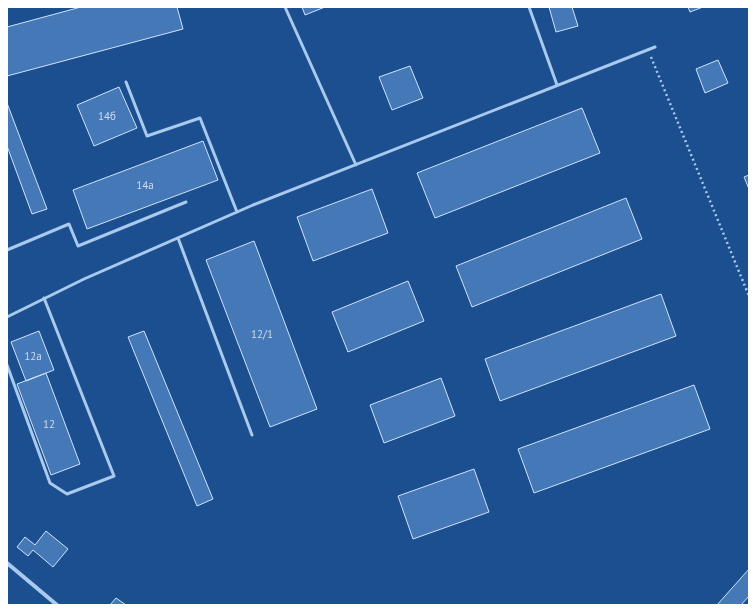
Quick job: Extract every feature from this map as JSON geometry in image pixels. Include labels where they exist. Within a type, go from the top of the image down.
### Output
[{"type":"street","points":[[7,563],[57,605]]},
{"type":"lane","points":[[285,7],[356,165]]},
{"type":"lane","points":[[529,7],[557,85]]},
{"type":"lane","points":[[7,317],[84,279],[237,212],[656,47]]},
{"type":"lane","points":[[126,82],[147,136],[200,118],[237,212]]},
{"type":"lane","points":[[7,250],[69,224],[78,246],[186,202]]},
{"type":"lane","points":[[178,238],[252,435]]},
{"type":"lane","points":[[7,365],[50,483],[67,494],[114,476],[44,298]]},
{"type":"path","points":[[648,50],[749,296]]},
{"type":"building","points":[[81,7],[177,7],[183,29],[7,76],[7,27]]},
{"type":"building","points":[[302,7],[325,7],[305,15]]},
{"type":"building","points":[[549,7],[572,7],[578,26],[556,32]]},
{"type":"building","points":[[688,7],[703,7],[690,12]]},
{"type":"building","points":[[718,60],[728,83],[705,93],[696,69]]},
{"type":"building","points":[[410,66],[423,98],[392,110],[379,77]]},
{"type":"building","points":[[119,87],[137,128],[94,146],[77,105]]},
{"type":"building","points":[[7,103],[47,209],[32,214],[7,146]]},
{"type":"building","points":[[582,108],[600,153],[435,218],[417,173]]},
{"type":"building","points":[[203,141],[218,180],[87,229],[73,190]]},
{"type":"building","points":[[749,175],[749,189],[744,177]]},
{"type":"building","points":[[372,189],[388,233],[313,261],[297,217]]},
{"type":"building","points":[[626,198],[642,239],[472,307],[456,266]]},
{"type":"building","points":[[254,241],[317,409],[270,427],[206,260]]},
{"type":"building","points":[[408,281],[424,321],[348,352],[332,312]]},
{"type":"building","points":[[661,294],[676,336],[500,401],[485,359]]},
{"type":"building","points":[[39,331],[54,370],[26,381],[11,342]]},
{"type":"building","points":[[144,331],[213,499],[197,506],[128,337]]},
{"type":"building","points":[[46,373],[80,464],[51,475],[17,384]]},
{"type":"building","points":[[441,378],[455,416],[384,443],[370,405]]},
{"type":"building","points":[[694,385],[710,429],[534,493],[518,449]]},
{"type":"building","points":[[474,469],[489,512],[413,539],[398,496]]},
{"type":"building","points":[[46,531],[68,549],[53,567],[33,550],[28,556],[17,547],[25,537],[35,545]]},
{"type":"building","points":[[749,569],[749,596],[741,605],[717,605]]},
{"type":"building","points":[[116,598],[126,605],[110,605]]}]
